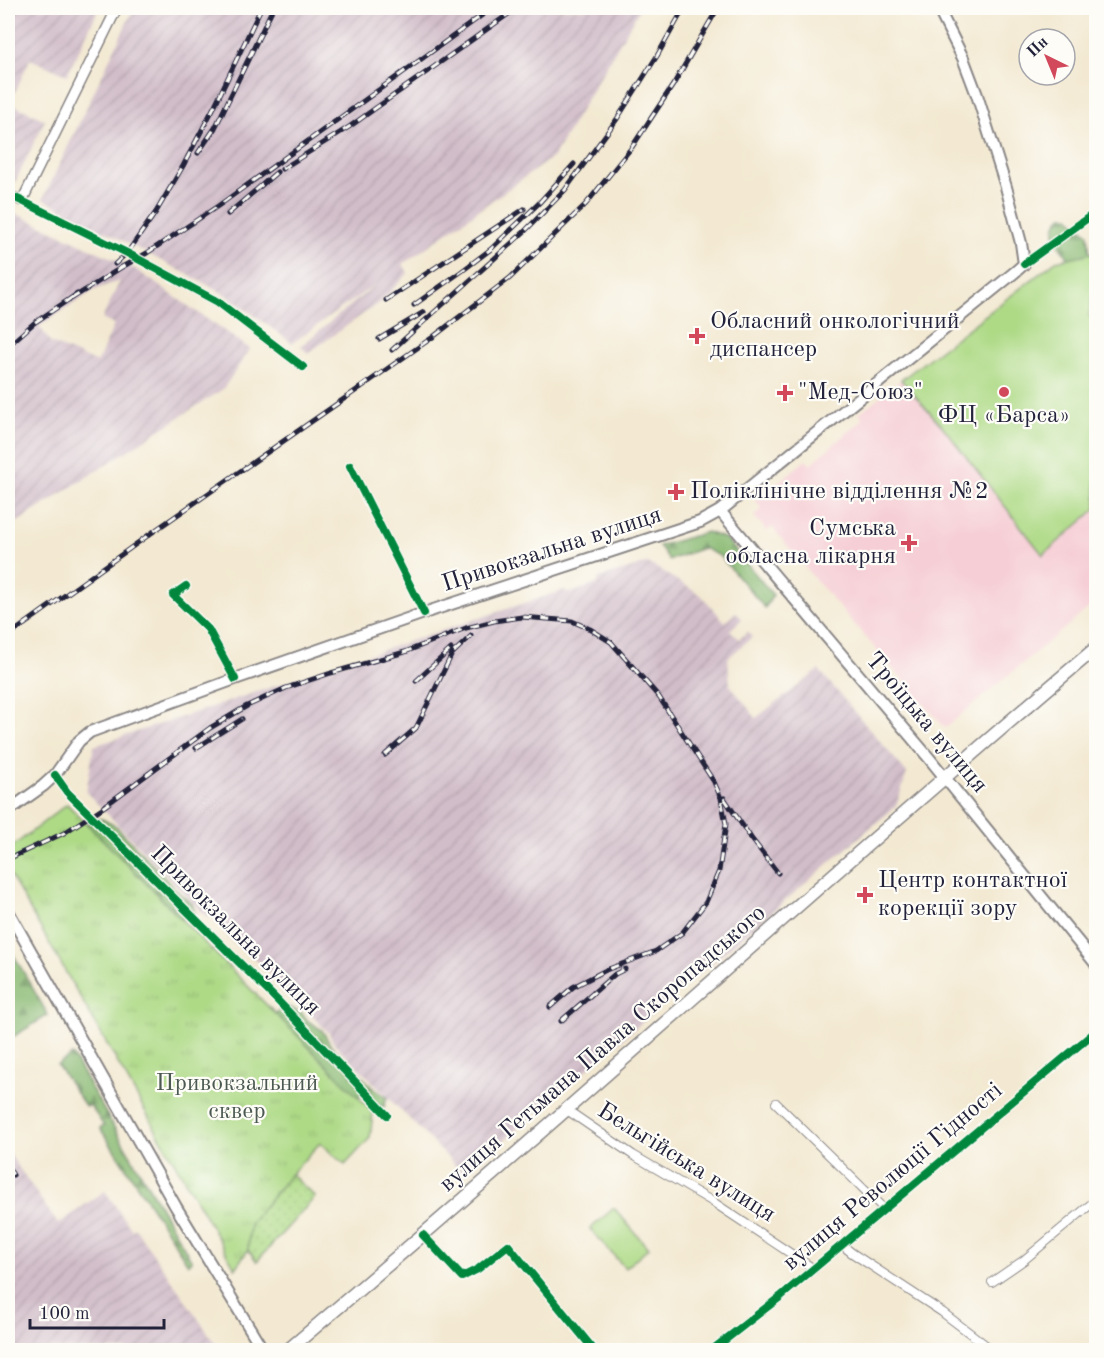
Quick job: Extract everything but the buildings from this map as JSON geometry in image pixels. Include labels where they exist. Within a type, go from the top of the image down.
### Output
[{"type":"main road","points":[[938,8],[963,58],[976,95],[1006,187],[1021,243],[1024,264]]},
{"type":"main road","name":"Привокзальна вулиця","points":[[55,775],[79,741],[90,732],[424,613],[700,522],[720,511],[1024,264]]},
{"type":"main road","name":"Троїцька вулиця","points":[[720,511],[945,777],[1096,964]]},
{"type":"main road","name":"вулиця Гетьмана Павла Скоропадського","points":[[288,1350],[567,1110],[945,777],[1096,648]]},
{"type":"main road","points":[[8,812],[55,775]]},
{"type":"main road","points":[[8,911],[176,1207],[262,1350]]},
{"type":"street","points":[[22,201],[117,8]]},
{"type":"street","points":[[8,195],[127,253],[218,302],[303,367]]},
{"type":"street","points":[[1024,264],[1096,212]]},
{"type":"street","points":[[351,466],[424,613]]},
{"type":"street","points":[[186,586],[173,595],[208,629],[235,679]]},
{"type":"street","name":"Привокзальна вулиця","points":[[55,775],[67,792],[278,1001],[387,1115]]},
{"type":"street","name":"вулиця Революції Гідності","points":[[712,1350],[814,1269],[1096,1031]]},
{"type":"street","points":[[776,1103],[884,1209]]},
{"type":"street","name":"Бельгійська вулиця","points":[[567,1110],[633,1155],[713,1202],[814,1269]]},
{"type":"street","points":[[992,1282],[1024,1260],[1096,1200]]},
{"type":"street","points":[[423,1235],[462,1277],[478,1269],[508,1245],[594,1350]]},
{"type":"street","points":[[842,1245],[852,1254],[942,1312],[992,1350]]},
{"type":"shaded area","points":[[8,8],[99,8],[67,75],[30,59],[10,103],[45,120],[15,182],[8,178]]},
{"type":"shaded area","points":[[134,8],[640,8],[553,157],[403,264],[408,273],[379,303],[308,353],[301,346],[380,281],[292,343],[226,295],[43,199]]},
{"type":"shaded area","points":[[8,210],[135,269],[250,349],[223,389],[8,528]],"holes":[[[120,281],[102,319],[114,325],[97,363],[51,343],[39,326],[93,291]]]},
{"type":"shaded area","name":"Сумська обласна лікарня","points":[[901,380],[943,427],[1043,555],[1096,509],[1096,602],[945,728],[772,527],[767,531],[754,516],[762,509],[755,501],[806,460],[811,464],[863,419],[859,413]]},
{"type":"shaded area","points":[[648,563],[701,595],[725,622],[736,612],[742,619],[730,630],[739,639],[748,632],[752,637],[728,658],[730,685],[756,718],[819,670],[907,773],[896,806],[464,1174],[333,1042],[329,1033],[245,949],[243,951],[227,935],[229,933],[213,916],[206,916],[86,792],[94,746],[564,590],[570,593],[597,584],[599,578]]},
{"type":"shaded area","points":[[8,1152],[58,1224],[105,1191],[132,1230],[135,1228],[220,1350],[8,1350]]},
{"type":"green space","points":[[1064,215],[1088,234],[1090,255],[1069,258],[1060,246],[1055,227]]},
{"type":"green space","name":"ФЦ «Барса»","points":[[1096,252],[1096,277],[1089,315],[1096,325],[1096,509],[1043,555],[943,427],[901,380],[1056,261]]},
{"type":"green space","points":[[707,532],[726,539],[773,595],[765,608],[720,556],[703,548],[669,560],[659,546]]},
{"type":"green space","name":"Привокзальний сквер","points":[[67,804],[373,1112],[370,1138],[345,1165],[320,1143],[291,1174],[250,1224],[248,1250],[235,1268],[8,871],[8,850]]},
{"type":"green space","points":[[97,819],[116,826],[192,904],[195,914],[192,918],[173,919],[83,826]]},
{"type":"green space","points":[[8,945],[48,1015],[8,1040]]},
{"type":"green space","points":[[288,1007],[302,1013],[308,1021],[322,1030],[330,1044],[345,1059],[346,1064],[387,1097],[384,1107],[373,1106],[362,1095],[352,1100],[257,1025]]},
{"type":"green space","points":[[72,1055],[192,1261],[188,1264],[100,1128],[104,1126],[90,1105],[86,1107],[57,1065]]},
{"type":"green space","points":[[291,1174],[315,1197],[257,1261],[248,1250],[250,1224]]},
{"type":"green space","points":[[614,1208],[648,1248],[625,1268],[590,1229]]},
{"type":"railway","points":[[115,264],[127,253],[156,212],[183,166],[261,8]]},
{"type":"railway","points":[[198,153],[215,128],[273,8]]},
{"type":"railway","points":[[71,299],[218,206],[492,8]]},
{"type":"railway","points":[[282,169],[349,127],[517,8]]},
{"type":"railway","points":[[392,350],[524,232],[565,190],[617,119],[684,8]]},
{"type":"railway","points":[[8,636],[433,337],[510,278],[586,204],[632,147],[673,85],[718,8]]},
{"type":"railway","points":[[414,305],[491,249],[539,203],[574,164]]},
{"type":"railway","points":[[228,214],[277,172]]},
{"type":"railway","points":[[386,300],[524,209]]},
{"type":"railway","points":[[8,346],[34,323],[77,294]]},
{"type":"railway","points":[[379,339],[424,312]]},
{"type":"railway","points":[[8,859],[64,833],[102,808],[210,728],[247,706],[286,688],[405,652],[466,628],[494,621],[522,617],[572,621],[611,642],[659,697],[714,782],[721,798],[726,824],[719,871],[706,902],[682,933],[656,951],[606,970],[573,987],[550,1007]]},
{"type":"railway","points":[[385,755],[416,728],[452,654],[471,636]]},
{"type":"railway","points":[[416,681],[451,649]]},
{"type":"railway","points":[[196,748],[242,719]]},
{"type":"railway","points":[[724,798],[778,873]]},
{"type":"railway","points":[[561,1021],[615,974],[625,969]]},
{"type":"railway","points":[[8,1167],[13,1175]]},
{"type":"cycle path","points":[[8,195],[127,253],[218,302],[303,367]]},
{"type":"cycle path","points":[[1024,264],[1096,212]]},
{"type":"cycle path","points":[[350,466],[424,613]]},
{"type":"cycle path","points":[[186,586],[173,595],[208,629],[235,679]]},
{"type":"cycle path","points":[[55,775],[67,792],[278,1001],[387,1115]]},
{"type":"cycle path","points":[[712,1350],[780,1297],[1096,1031]]},
{"type":"cycle path","points":[[423,1235],[462,1277],[478,1269],[508,1245],[594,1350]]},
{"type":"place","name":"Обласний онкологічний диспансер","points":[[697,336]]},
{"type":"place","name":"ФЦ «Барса»","points":[[1004,392]]},
{"type":"place","name":"\"Мед-Союз\"","points":[[785,393]]},
{"type":"place","name":"Поліклінічне відділення №2","points":[[676,492]]},
{"type":"place","name":"Сумська обласна лікарня","points":[[909,543]]},
{"type":"place","name":"Центр контактної корекції зору","points":[[865,895]]}]
